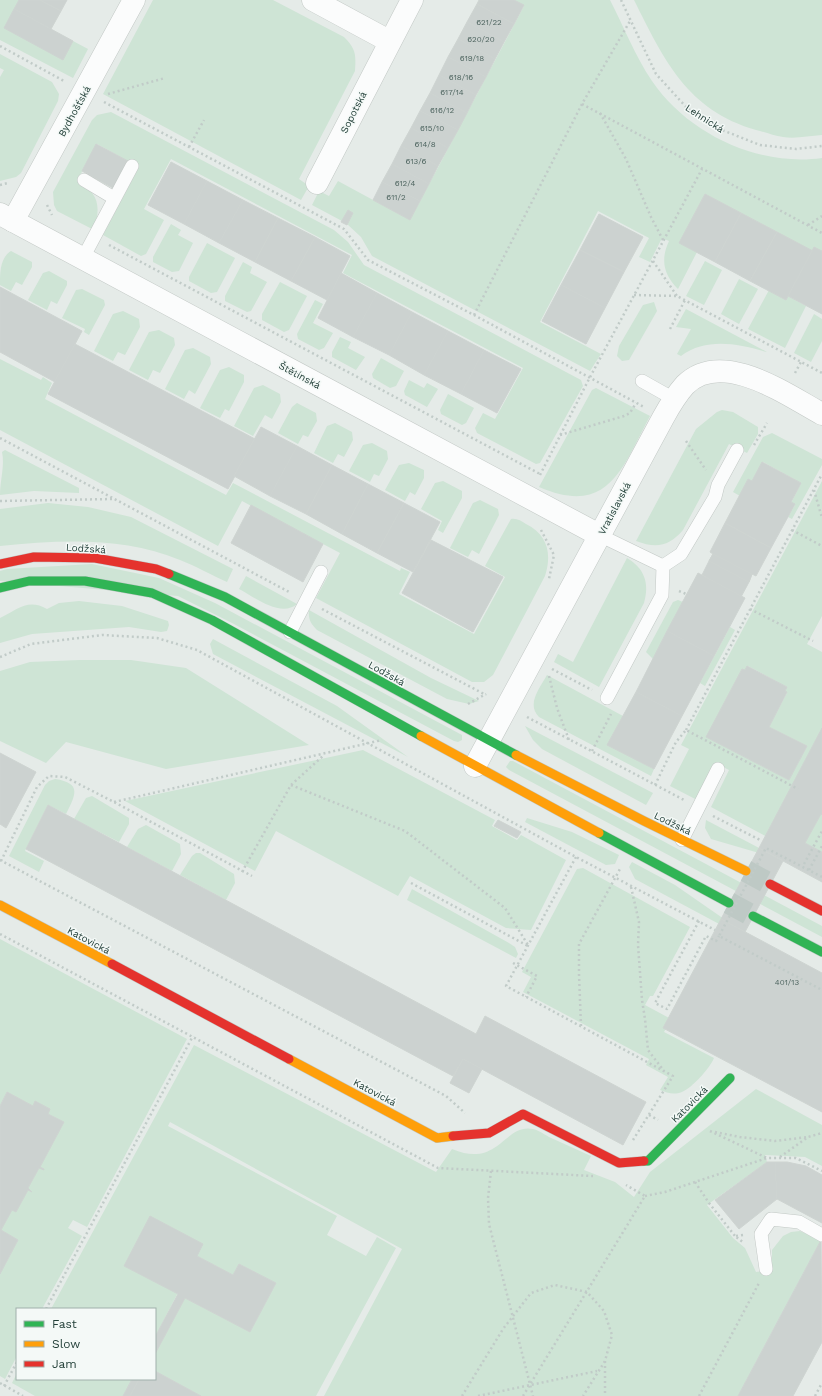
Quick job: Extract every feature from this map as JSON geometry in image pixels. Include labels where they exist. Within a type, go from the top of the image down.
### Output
[{"type":"street","name":"Bydhošťská","points":[[6,217],[91,95],[134,0]]},
{"type":"street","points":[[313,0],[389,41]]},
{"type":"street","name":"Sopotská","points":[[317,183],[389,41],[412,0]]},
{"type":"street","name":"Štětínská","points":[[6,217],[599,535]]},
{"type":"street","name":"Vratislavská","points":[[475,766],[674,399],[686,384],[700,375],[716,371],[732,371],[762,382],[822,414]]},
{"type":"street","name":"Lodžská","points":[[0,564],[34,557],[95,558],[156,569],[225,597],[489,740],[682,840],[746,871]]},
{"type":"street","points":[[0,588],[29,581],[85,581],[152,593],[212,620],[475,766],[729,903]]},
{"type":"street","points":[[770,884],[822,911]]},
{"type":"street","name":"Katovická","points":[[0,906],[437,1138],[489,1133],[523,1114],[619,1163],[648,1161],[730,1078]]},
{"type":"street","points":[[753,916],[822,952]]},
{"type":"lane","points":[[83,258],[132,166]]},
{"type":"lane","points":[[84,180],[114,198]]},
{"type":"lane","points":[[642,381],[674,399]]},
{"type":"lane","points":[[663,566],[682,554],[715,497],[718,485],[738,450]]},
{"type":"lane","points":[[599,535],[663,566]]},
{"type":"lane","points":[[610,703],[662,595],[663,566]]},
{"type":"lane","points":[[290,632],[322,572]]},
{"type":"lane","points":[[682,840],[718,769]]},
{"type":"lane","points":[[766,1269],[761,1234],[771,1219],[799,1222],[822,1234]]},
{"type":"path","name":"Lehnická","points":[[621,0],[656,74],[687,108],[722,130],[760,146],[796,149],[822,146]]},
{"type":"path","points":[[474,315],[582,104],[630,21]]},
{"type":"path","points":[[0,46],[344,229],[368,260],[474,315],[589,379],[649,410]]},
{"type":"path","points":[[91,95],[165,78]]},
{"type":"path","points":[[582,104],[822,232]]},
{"type":"path","points":[[600,113],[626,159],[651,217],[664,242]]},
{"type":"path","points":[[189,147],[204,120]]},
{"type":"path","points":[[537,480],[589,379],[702,169]]},
{"type":"path","points":[[808,225],[822,216]]},
{"type":"path","points":[[94,237],[540,474]]},
{"type":"path","points":[[653,261],[677,296]]},
{"type":"path","points":[[634,295],[677,296],[822,373]]},
{"type":"path","points":[[670,329],[685,300]]},
{"type":"path","points":[[560,435],[624,416],[630,413],[636,403]]},
{"type":"path","points":[[752,449],[767,423]]},
{"type":"path","points":[[0,438],[241,566]]},
{"type":"path","points":[[655,785],[676,742],[686,730],[822,474]]},
{"type":"path","points":[[814,490],[822,518]]},
{"type":"path","points":[[0,501],[112,498]]},
{"type":"path","points":[[540,528],[554,555],[549,580]]},
{"type":"path","points":[[792,530],[822,546]]},
{"type":"path","points":[[750,609],[813,641]]},
{"type":"path","points":[[0,657],[31,644],[102,635],[157,638],[197,650],[576,857],[715,930]]},
{"type":"path","points":[[546,666],[589,689]]},
{"type":"path","points":[[548,673],[557,708],[569,740]]},
{"type":"path","points":[[486,696],[489,690]]},
{"type":"path","points":[[592,751],[610,703]]},
{"type":"path","points":[[686,730],[798,789]]},
{"type":"path","points":[[114,802],[370,744]]},
{"type":"path","points":[[242,872],[291,785],[324,754]]},
{"type":"path","points":[[252,876],[64,777],[49,776],[37,787],[0,860],[446,1096]]},
{"type":"path","points":[[291,785],[405,831],[505,908],[529,946]]},
{"type":"path","points":[[804,864],[822,831]]},
{"type":"path","points":[[809,870],[822,846]]},
{"type":"path","points":[[699,921],[655,1003],[667,1009],[706,936],[716,941],[766,848],[822,877]]},
{"type":"path","points":[[576,857],[506,986],[673,1076],[619,1163]]},
{"type":"path","points":[[582,1027],[579,974],[580,944],[615,878]]},
{"type":"path","points":[[411,883],[529,946]]},
{"type":"path","points":[[631,886],[639,922],[638,945],[642,1000],[648,1050],[664,1072]]},
{"type":"path","points":[[0,934],[193,1036],[47,1308]]},
{"type":"path","points":[[719,936],[822,990]]},
{"type":"path","points":[[513,963],[537,976],[526,997]]},
{"type":"path","points":[[703,1128],[767,1158]]},
{"type":"path","points":[[710,1131],[740,1137],[775,1141],[808,1137],[822,1133]]},
{"type":"path","points":[[780,1157],[808,1137]]},
{"type":"path","points":[[645,1196],[665,1192],[767,1158],[796,1158],[822,1171]]},
{"type":"path","points":[[491,1170],[488,1198],[489,1224],[533,1396]]},
{"type":"path","points":[[695,1182],[709,1203],[735,1236]]},
{"type":"path","points":[[699,1396],[766,1269]]},
{"type":"path","points":[[462,1396],[512,1317],[531,1293],[555,1285],[587,1292],[604,1311],[612,1335],[605,1361],[605,1396]]},
{"type":"path","points":[[523,1396],[587,1292]]},
{"type":"path","points":[[583,1396],[605,1361]]},
{"type":"path","points":[[4,1386],[16,1364]]},
{"type":"path","points":[[478,1396],[598,1371]]},
{"type":"path","points":[[0,1383],[23,1396]]},
{"type":"path","points":[[815,1396],[822,1383]]},
{"type":"green space","points":[[0,0],[19,0],[5,28],[63,59],[73,41],[88,49],[73,78],[0,40]]},
{"type":"green space","points":[[153,0],[273,0],[344,37],[351,45],[355,56],[355,71],[299,179],[309,186],[301,200],[103,94]]},
{"type":"green space","points":[[514,0],[610,0],[635,52],[652,81],[667,100],[685,117],[705,131],[727,143],[750,152],[774,157],[798,159],[822,158],[822,251],[812,251],[705,194],[680,242],[697,252],[678,289],[669,278],[665,267],[664,261],[666,248],[669,241],[662,238],[650,262],[639,257],[649,238],[598,211],[540,322],[601,354],[590,371],[372,256],[361,237],[347,224],[353,213],[348,210],[342,221],[312,205],[319,191],[329,196],[338,181],[410,220],[524,6]]},
{"type":"green space","points":[[634,0],[822,0],[822,135],[792,138],[776,136],[732,121],[712,110],[695,96],[680,80],[656,43]]},
{"type":"green space","points":[[0,54],[52,82],[59,94],[58,101],[21,173],[16,177],[0,181],[0,77],[4,70],[0,68]]},
{"type":"green space","points":[[111,112],[334,230],[348,242],[364,265],[581,380],[583,386],[540,463],[536,464],[477,433],[475,428],[483,413],[495,419],[523,368],[343,273],[352,255],[171,159],[144,209],[164,220],[146,254],[141,256],[103,235],[139,167],[97,144],[77,181],[90,190],[94,195],[97,214],[94,230],[57,211],[54,205],[53,192],[92,120],[97,115]]},
{"type":"green space","points":[[171,224],[181,230],[178,235],[193,243],[179,271],[172,272],[153,262],[153,257]]},
{"type":"green space","points":[[207,243],[235,258],[217,292],[211,293],[189,281],[189,277]]},
{"type":"green space","points":[[11,251],[32,262],[32,267],[22,285],[16,282],[11,291],[0,285],[3,261],[7,254]]},
{"type":"green space","points":[[705,261],[722,270],[704,305],[686,296]]},
{"type":"green space","points":[[243,262],[252,267],[250,273],[267,282],[251,311],[247,312],[225,301],[225,296]]},
{"type":"green space","points":[[49,271],[67,281],[67,285],[57,304],[51,301],[47,310],[28,300],[43,273]]},
{"type":"green space","points":[[739,279],[758,289],[739,324],[721,314]]},
{"type":"green space","points":[[280,282],[307,296],[289,330],[284,332],[262,320],[262,314]]},
{"type":"green space","points":[[82,289],[104,300],[105,305],[89,335],[84,332],[85,329],[62,318],[76,290]]},
{"type":"green space","points":[[769,290],[786,300],[788,296],[806,306],[785,348],[748,329]]},
{"type":"green space","points":[[315,300],[323,304],[313,323],[333,333],[324,348],[319,350],[298,339],[297,334]]},
{"type":"green space","points":[[654,302],[657,311],[629,360],[622,361],[617,356],[619,346],[643,305]]},
{"type":"green space","points":[[686,309],[767,352],[734,345],[712,344],[701,346],[681,356],[677,354],[691,329],[676,327]]},
{"type":"green space","points":[[123,311],[139,319],[140,327],[125,355],[118,352],[113,361],[94,351],[113,314]]},
{"type":"green space","points":[[814,314],[822,319],[822,341],[811,362],[794,353]]},
{"type":"green space","points":[[159,330],[174,338],[175,345],[160,373],[153,370],[148,380],[129,370],[149,332]]},
{"type":"green space","points":[[340,337],[351,342],[348,348],[365,357],[356,370],[332,357],[332,352]]},
{"type":"green space","points":[[193,348],[210,357],[211,364],[195,394],[189,390],[184,399],[165,389],[185,350]]},
{"type":"green space","points":[[381,358],[404,371],[396,386],[390,388],[373,378],[372,374]]},
{"type":"green space","points":[[0,359],[41,380],[43,377],[52,383],[45,399],[226,495],[233,483],[400,571],[401,568],[410,572],[399,594],[474,634],[505,577],[485,566],[511,519],[519,520],[533,528],[544,539],[548,553],[545,576],[493,675],[484,682],[472,682],[316,598],[340,553],[242,501],[218,546],[0,430]]},
{"type":"green space","points":[[229,367],[244,375],[244,382],[229,411],[225,409],[220,418],[200,408],[220,370]]},
{"type":"green space","points":[[409,380],[424,388],[427,383],[438,389],[427,407],[405,395],[404,391]]},
{"type":"green space","points":[[263,385],[280,394],[281,402],[272,419],[265,415],[253,436],[234,426],[254,388]]},
{"type":"green space","points":[[596,388],[650,416],[631,453],[621,469],[610,482],[598,491],[582,496],[563,495],[539,487],[592,390]]},
{"type":"green space","points":[[448,394],[474,408],[466,423],[462,425],[441,414],[440,410]]},
{"type":"green space","points":[[297,403],[316,413],[317,421],[308,437],[303,435],[298,444],[278,433],[292,407]]},
{"type":"green space","points":[[722,410],[733,412],[758,427],[758,434],[747,453],[729,444],[683,530],[673,540],[668,543],[656,545],[636,541],[696,429],[717,412]]},
{"type":"green space","points":[[335,423],[352,432],[353,440],[344,457],[338,454],[333,463],[314,453],[327,426]]},
{"type":"green space","points":[[772,433],[822,459],[822,465],[792,519],[788,517],[795,505],[791,503],[801,483],[763,462],[752,482],[740,496],[733,492],[763,437]]},
{"type":"green space","points":[[372,443],[387,451],[388,459],[379,476],[374,474],[370,482],[349,471],[363,445]]},
{"type":"green space","points":[[5,450],[79,488],[79,493],[34,491],[0,495],[3,463],[2,452]]},
{"type":"green space","points":[[409,463],[424,470],[424,478],[415,495],[410,492],[405,501],[385,490],[399,465]]},
{"type":"green space","points":[[443,481],[462,491],[462,498],[443,533],[438,530],[442,521],[421,509],[435,483]]},
{"type":"green space","points":[[822,481],[822,616],[807,644],[822,652],[822,734],[769,838],[711,807],[729,770],[719,765],[701,802],[670,786],[689,749],[681,745]],"holes":[[[748,666],[787,687],[785,691],[787,693],[769,727],[807,746],[789,780],[707,737],[742,669],[745,670]]]},
{"type":"green space","points":[[480,500],[498,509],[499,515],[479,554],[472,550],[468,557],[450,548],[473,503]]},
{"type":"green space","points":[[48,503],[88,507],[131,517],[233,569],[227,582],[186,562],[158,552],[114,543],[68,541],[0,546],[0,509]]},
{"type":"green space","points":[[627,558],[638,566],[644,577],[646,583],[646,596],[644,603],[599,687],[554,662],[558,654],[573,662]]},
{"type":"green space","points":[[92,564],[159,578],[215,603],[462,735],[462,740],[458,742],[454,741],[234,624],[178,596],[0,581],[0,571],[7,569]]},
{"type":"green space","points":[[246,576],[297,604],[291,608],[283,609],[276,608],[260,601],[239,589]]},
{"type":"green space","points":[[678,600],[683,602],[653,659],[646,652],[673,602]]},
{"type":"green space","points":[[79,601],[122,606],[168,621],[169,625],[167,631],[161,632],[129,627],[32,634],[0,643],[0,618],[23,606],[34,605],[47,609],[59,603]]},
{"type":"green space","points":[[309,610],[431,678],[479,701],[469,704],[447,699],[317,630],[310,621]]},
{"type":"green space","points":[[730,627],[735,630],[705,686],[700,683]]},
{"type":"green space","points":[[213,639],[337,706],[408,757],[213,654],[210,644]]},
{"type":"green space","points":[[131,660],[186,668],[309,745],[166,769],[66,742],[46,763],[0,741],[0,671],[30,662]]},
{"type":"green space","points":[[547,675],[623,716],[608,744],[654,769],[651,776],[539,717],[535,712],[534,701]]},
{"type":"green space","points":[[525,726],[653,793],[646,805],[542,749],[533,740]]},
{"type":"green space","points":[[363,750],[495,820],[492,826],[517,840],[521,835],[566,860],[531,930],[506,928],[410,876],[398,896],[276,831],[255,871],[125,801]]},
{"type":"green space","points":[[510,761],[513,761],[822,926],[822,937],[509,770],[506,767]]},
{"type":"green space","points":[[55,779],[70,784],[73,787],[74,796],[66,814],[48,805],[25,851],[44,861],[39,872],[9,856],[45,785],[49,781]]},
{"type":"green space","points":[[92,796],[129,818],[129,824],[119,842],[74,819],[86,798]]},
{"type":"green space","points":[[821,814],[822,815],[822,852],[805,843]]},
{"type":"green space","points":[[527,818],[572,832],[619,855],[615,864],[606,865],[525,822]]},
{"type":"green space","points":[[706,820],[761,849],[759,853],[711,839],[705,828]]},
{"type":"green space","points":[[146,825],[180,844],[181,854],[172,871],[127,847],[138,829]]},
{"type":"green space","points":[[196,853],[200,853],[234,874],[235,883],[226,900],[180,875],[192,856]]},
{"type":"green space","points":[[632,862],[675,885],[724,919],[721,925],[635,879],[629,867]]},
{"type":"green space","points":[[583,868],[690,927],[653,996],[650,996],[645,1005],[671,1019],[664,1032],[714,1058],[709,1067],[700,1077],[682,1092],[671,1093],[660,1090],[668,1077],[646,1065],[649,1059],[523,992],[531,977],[522,972],[577,869]]},
{"type":"green space","points":[[412,889],[509,943],[515,947],[518,954],[516,958],[407,900]]},
{"type":"green space","points":[[0,939],[187,1039],[87,1227],[73,1220],[68,1228],[82,1236],[43,1308],[16,1308],[16,1358],[5,1379],[0,1376],[0,1274],[18,1240],[1,1230],[12,1210],[16,1212],[28,1190],[32,1192],[28,1188],[39,1168],[44,1169],[40,1167],[64,1122],[48,1114],[50,1109],[35,1101],[33,1106],[7,1092],[0,1106]]},
{"type":"green space","points":[[194,1045],[436,1172],[452,1149],[468,1154],[480,1153],[491,1150],[515,1132],[523,1129],[533,1129],[591,1156],[584,1170],[615,1182],[634,1197],[650,1172],[756,1089],[822,1125],[822,1166],[805,1157],[765,1155],[767,1162],[707,1205],[733,1238],[745,1248],[756,1272],[772,1270],[772,1250],[783,1236],[791,1232],[800,1231],[821,1240],[738,1396],[324,1396],[402,1249],[170,1122],[168,1126],[337,1216],[327,1235],[366,1256],[377,1237],[396,1248],[316,1396],[201,1396],[156,1372],[156,1352],[185,1298],[250,1332],[276,1283],[239,1264],[233,1275],[197,1256],[156,1335],[156,1308],[52,1308]]},
{"type":"green space","points":[[16,1375],[16,1380],[131,1380],[123,1396],[35,1396],[12,1383]]},
{"type":"building","points":[[19,0],[40,0],[61,11],[51,29],[14,9]]},
{"type":"building","points":[[40,0],[67,0],[61,11]]},
{"type":"building","points":[[479,0],[514,0],[524,5],[514,24],[477,4]]},
{"type":"building","points":[[477,4],[514,24],[504,42],[467,22]]},
{"type":"building","points":[[14,9],[73,41],[63,60],[4,28]]},
{"type":"building","points":[[467,22],[504,42],[495,59],[458,39]]},
{"type":"building","points":[[458,39],[495,59],[486,77],[448,57]]},
{"type":"building","points":[[448,57],[486,77],[476,95],[439,75]]},
{"type":"building","points":[[439,75],[476,95],[467,113],[430,93]]},
{"type":"building","points":[[430,93],[467,113],[458,130],[420,111]]},
{"type":"building","points":[[420,111],[458,130],[448,148],[411,128]]},
{"type":"building","points":[[411,128],[448,148],[438,166],[401,146]]},
{"type":"building","points":[[96,144],[128,161],[113,188],[82,171]]},
{"type":"building","points":[[401,146],[438,166],[429,184],[392,164]]},
{"type":"building","points":[[171,162],[207,181],[184,224],[148,205]]},
{"type":"building","points":[[392,164],[429,184],[420,201],[382,182]]},
{"type":"building","points":[[207,181],[243,200],[219,243],[184,224]]},
{"type":"building","points":[[382,182],[420,201],[410,220],[373,200]]},
{"type":"building","points":[[705,194],[741,213],[715,262],[679,243]]},
{"type":"building","points":[[243,200],[278,218],[255,262],[219,243]]},
{"type":"building","points":[[348,210],[353,213],[347,225],[341,222]]},
{"type":"building","points":[[741,213],[777,232],[750,281],[715,262]]},
{"type":"building","points":[[599,214],[643,237],[624,272],[580,250]]},
{"type":"building","points":[[278,218],[315,237],[291,281],[255,262]]},
{"type":"building","points":[[777,232],[813,251],[786,300],[750,281]]},
{"type":"building","points":[[315,237],[350,256],[327,300],[291,281]]},
{"type":"building","points":[[814,247],[822,251],[822,314],[788,296]]},
{"type":"building","points":[[580,250],[624,272],[605,308],[561,285]]},
{"type":"building","points":[[341,273],[377,293],[353,337],[318,318]]},
{"type":"building","points":[[561,285],[605,308],[586,344],[542,321]]},
{"type":"building","points":[[0,287],[82,331],[55,382],[0,352]]},
{"type":"building","points":[[377,293],[412,312],[389,355],[353,337]]},
{"type":"building","points":[[412,312],[448,331],[424,375],[389,355]]},
{"type":"building","points":[[448,331],[484,350],[461,394],[424,375]]},
{"type":"building","points":[[75,344],[255,439],[228,489],[48,394]]},
{"type":"building","points":[[484,350],[521,369],[497,413],[461,394]]},
{"type":"building","points":[[261,427],[297,446],[270,496],[234,476]]},
{"type":"building","points":[[297,446],[332,465],[306,514],[270,496]]},
{"type":"building","points":[[762,462],[801,483],[791,502],[795,504],[771,548],[725,523],[748,479],[752,481]]},
{"type":"building","points":[[332,465],[368,484],[342,534],[306,514]]},
{"type":"building","points":[[368,484],[404,503],[377,553],[342,534]]},
{"type":"building","points":[[404,503],[440,522],[413,572],[377,553]]},
{"type":"building","points":[[251,505],[323,544],[303,582],[231,543]]},
{"type":"building","points":[[725,523],[771,548],[756,576],[752,574],[749,582],[709,561],[713,554],[710,552]]},
{"type":"building","points":[[431,540],[503,577],[473,632],[402,593]]},
{"type":"building","points":[[713,554],[752,574],[749,582],[709,561]]},
{"type":"building","points":[[709,561],[749,582],[741,597],[702,575]]},
{"type":"building","points":[[698,573],[745,598],[714,656],[667,631]]},
{"type":"building","points":[[667,631],[714,656],[682,716],[636,692]]},
{"type":"building","points":[[747,666],[787,687],[785,691],[787,692],[769,727],[807,746],[789,780],[706,737],[742,669],[745,670]]},
{"type":"building","points":[[636,692],[682,716],[654,769],[607,745]]},
{"type":"building","points":[[822,728],[822,815],[821,814],[805,843],[822,852],[822,882],[759,848]]},
{"type":"building","points":[[0,753],[36,772],[6,828],[0,824]]},
{"type":"building","points":[[48,805],[476,1034],[485,1016],[646,1102],[623,1145],[463,1059],[453,1076],[26,849]]},
{"type":"building","points":[[498,820],[521,832],[517,838],[494,826]]},
{"type":"building","points":[[759,848],[783,861],[745,932],[721,919]]},
{"type":"building","points":[[721,919],[822,973],[822,1112],[663,1028]]},
{"type":"building","points":[[463,1059],[482,1069],[469,1093],[450,1083]]},
{"type":"building","points":[[7,1092],[33,1106],[35,1101],[50,1109],[48,1114],[64,1122],[40,1167],[44,1170],[39,1168],[28,1188],[32,1192],[28,1190],[16,1212],[12,1210],[1,1230],[18,1240],[0,1274],[0,1106]]},
{"type":"building","points":[[767,1162],[775,1162],[777,1199],[739,1229],[715,1200]]},
{"type":"building","points":[[775,1162],[787,1162],[806,1166],[822,1175],[822,1223],[777,1199]]},
{"type":"building","points":[[150,1216],[203,1244],[197,1256],[233,1275],[239,1264],[276,1283],[250,1332],[185,1298],[156,1352],[156,1335],[178,1294],[124,1266]]},
{"type":"building","points":[[821,1240],[822,1342],[793,1396],[738,1396]]},
{"type":"building","points":[[156,1372],[201,1396],[130,1396],[138,1380],[156,1380]]},
{"type":"building","points":[[131,1380],[138,1380],[130,1396],[123,1396]]},
{"type":"tunnel","points":[[746,871],[770,884]]},
{"type":"tunnel","points":[[729,903],[753,916]]},
{"type":"traffic: fast","points":[[169,574],[225,597],[516,755]]},
{"type":"traffic: fast","points":[[0,588],[29,581],[85,581],[152,593],[212,620],[421,736]]},
{"type":"traffic: fast","points":[[599,833],[729,903]]},
{"type":"traffic: fast","points":[[753,916],[822,952]]},
{"type":"traffic: fast","points":[[644,1161],[648,1161],[730,1078]]},
{"type":"traffic: slow","points":[[421,736],[599,833]]},
{"type":"traffic: slow","points":[[516,755],[644,821],[746,871]]},
{"type":"traffic: slow","points":[[0,905],[112,964]]},
{"type":"traffic: slow","points":[[289,1059],[437,1138],[453,1136]]},
{"type":"traffic: jam","points":[[0,564],[34,557],[95,558],[156,569],[169,574]]},
{"type":"traffic: jam","points":[[770,884],[822,911]]},
{"type":"traffic: jam","points":[[112,964],[289,1059]]},
{"type":"traffic: jam","points":[[453,1136],[489,1133],[523,1114],[619,1163],[644,1161]]}]
